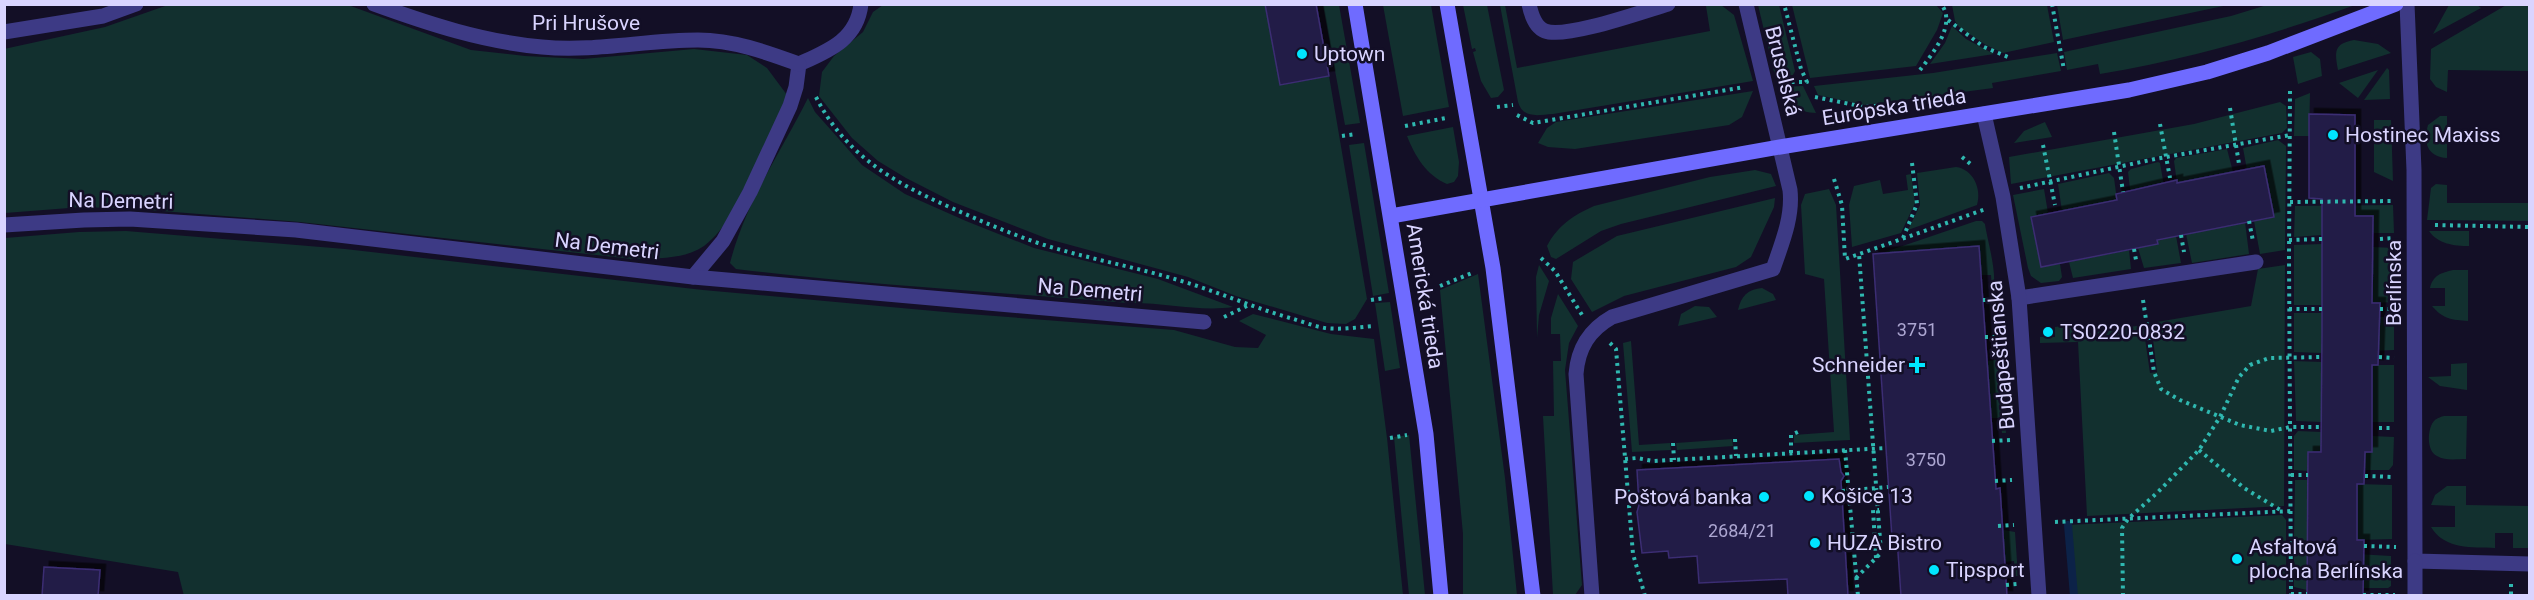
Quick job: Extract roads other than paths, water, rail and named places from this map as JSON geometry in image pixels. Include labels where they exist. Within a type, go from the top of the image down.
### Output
[{"type":"street","points":[[4,32],[103,16],[136,4]]},
{"type":"street","name":"Pri Hrušove","points":[[374,4],[436,27],[543,48],[589,48],[698,40],[744,46],[799,64]]},
{"type":"street","points":[[693,277],[723,241],[750,192],[790,106],[796,87],[799,64],[844,41],[853,30],[861,4]]},
{"type":"street","name":"Americká trieda","points":[[1355,4],[1426,434],[1441,596]]},
{"type":"street","points":[[1447,4],[1482,199],[1506,370],[1533,596]]},
{"type":"street","points":[[1528,4],[1533,18],[1546,32],[1581,29],[1668,4]]},
{"type":"street","name":"Bruselská","points":[[1592,596],[1576,374],[1581,349],[1593,330],[1612,316],[1773,269],[1787,224],[1791,200],[1746,4]]},
{"type":"street","name":"Európska trieda","points":[[1390,216],[1780,147],[2129,90],[2207,72],[2268,53],[2396,4]]},
{"type":"street","name":"Berlínska","points":[[2407,4],[2413,101],[2415,225],[2415,596]]},
{"type":"street","name":"Budapeštianska","points":[[1984,114],[2009,193],[2019,297],[2039,596]]},
{"type":"street","name":"Na Demetri","points":[[4,225],[84,219],[130,219],[296,230],[693,277],[1204,322]]},
{"type":"street","points":[[2019,297],[2256,262]]},
{"type":"street","points":[[2415,561],[2529,564]]},
{"type":"waterway","points":[[2068,525],[2074,596]]},
{"type":"place","name":"Uptown","points":[[1302,54]]},
{"type":"place","name":"Hostinec Maxiss","points":[[2333,135]]},
{"type":"place","name":"TS0220-0832","points":[[2048,332]]},
{"type":"place","name":"Schneider","points":[[1917,365]]},
{"type":"place","name":"Košice 13","points":[[1809,496]]},
{"type":"place","name":"Poštová banka","points":[[1764,497]]},
{"type":"place","name":"HUZA Bistro","points":[[1815,543]]},
{"type":"place","name":"Asfaltová plocha Berlínska","points":[[2237,559]]},
{"type":"place","name":"Tipsport","points":[[1934,570]]}]
